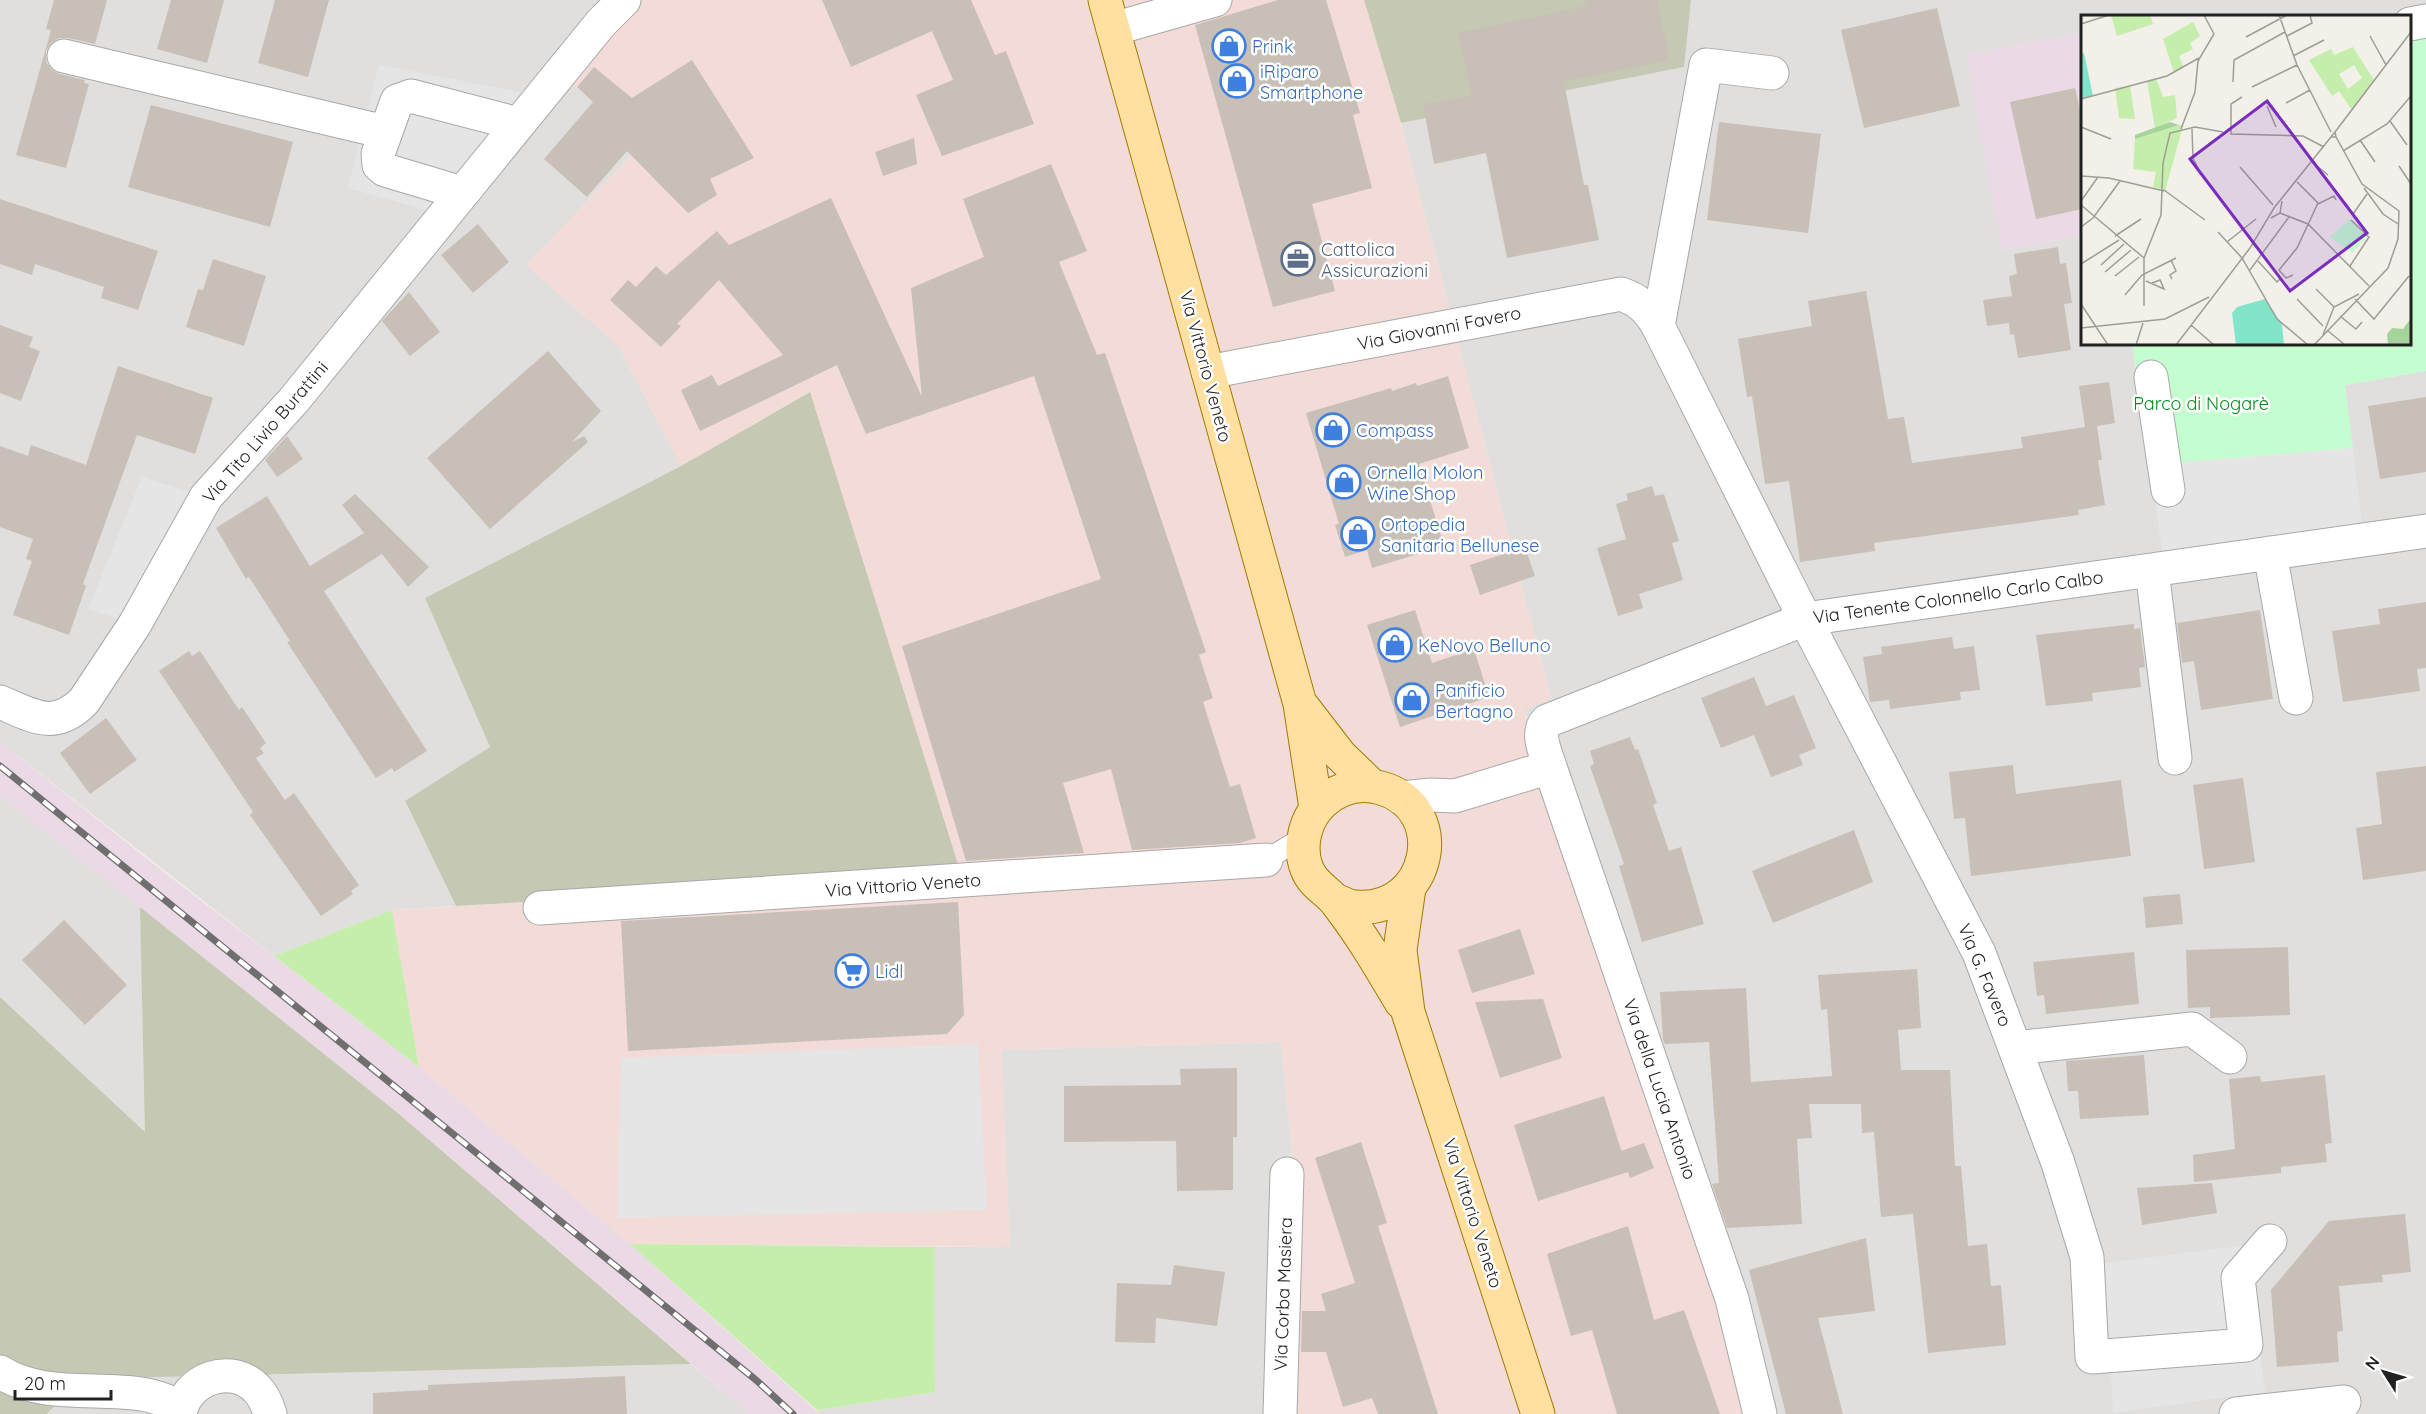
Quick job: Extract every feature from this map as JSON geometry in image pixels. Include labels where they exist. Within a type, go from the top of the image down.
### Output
[{"type":"main road","name":"Via Vittorio Veneto","points":[[1109,14],[1300,704],[1310,822],[1303,848],[1307,869],[1318,887],[1335,900],[1354,907],[1376,907],[1394,900],[1409,888],[1423,863],[1424,834],[1418,816],[1401,798],[1390,791],[1371,785],[1340,755],[1300,704]]},
{"type":"main road","points":[[1310,822],[1332,794],[1352,786],[1371,785]]},
{"type":"main road","name":"Via Vittorio Veneto","points":[[1409,888],[1400,950],[1408,1012],[1538,1414]]},
{"type":"main road","name":"Via Vittorio Veneto","points":[[1335,900],[1376,958],[1408,1012]]},
{"type":"street","name":"Via Tito Livio Burattini","points":[[0,702],[35,716],[54,720],[74,711],[84,701],[135,624],[206,497],[294,400],[601,23],[624,0]]},
{"type":"street","name":"Via Vittorio Veneto","points":[[1109,14],[1215,0]]},
{"type":"street","points":[[2411,24],[2426,21]]},
{"type":"street","points":[[64,56],[385,132]]},
{"type":"street","points":[[1658,326],[1706,65],[1772,73]]},
{"type":"street","points":[[462,193],[382,168],[378,158],[394,105],[406,96],[518,124]]},
{"type":"street","name":"Via Giovanni Favero","points":[[1208,372],[1621,294],[1633,298],[1644,307],[1658,326],[1805,619]]},
{"type":"street","points":[[2151,377],[2168,490]]},
{"type":"street","name":"Via Tenente Colonnello Carlo Calbo","points":[[1550,767],[1541,735],[1542,726],[1547,721],[1805,619],[2426,531]]},
{"type":"street","points":[[2270,552],[2296,698]]},
{"type":"street","points":[[2152,570],[2175,758]]},
{"type":"street","name":"Via G. Favero","points":[[1805,619],[1979,953],[2058,1163],[2087,1257],[2092,1357],[2246,1345],[2238,1278],[2270,1242]]},
{"type":"street","points":[[1401,798],[1431,795],[1455,796],[1550,767]]},
{"type":"street","name":"Via della Lucia Antonio","points":[[1550,767],[1732,1299],[1760,1414]]},
{"type":"street","points":[[1424,834],[1455,796]]},
{"type":"street","name":"Via Vittorio Veneto","points":[[540,908],[1266,860]]},
{"type":"street","points":[[2015,1048],[2192,1029],[2230,1057]]},
{"type":"street","name":"Via Corba Masiera","points":[[1280,1414],[1287,1174]]},
{"type":"street","points":[[0,1372],[12,1379],[31,1385],[141,1394],[164,1399],[181,1411],[189,1394],[200,1383],[213,1377],[229,1376],[244,1379],[256,1388],[266,1400],[270,1414]]},
{"type":"street","points":[[2236,1414],[2344,1402]]},
{"type":"lane","points":[[1266,860],[1310,822]]},
{"type":"lane","points":[[1266,860],[1307,869]]},
{"type":"shaded area","points":[[0,0],[631,0],[640,147],[526,265],[618,345],[681,466],[425,598],[490,747],[405,802],[456,906],[392,910],[274,956],[0,742]]},
{"type":"shaded area","points":[[631,0],[1364,0],[1401,123],[1551,699],[1524,710],[1760,1414],[1289,1414],[1293,1161],[1281,1042],[1002,1050],[1010,1247],[630,1244],[419,1067],[392,910],[962,877],[809,392],[681,466],[618,345],[526,265],[640,147],[565,77]]},
{"type":"shaded area","points":[[1364,0],[1691,0],[1684,67],[1401,123]]},
{"type":"shaded area","points":[[1691,0],[2426,0],[2426,20],[2411,15],[2081,15],[2081,34],[1967,54],[2003,250],[2081,236],[2081,345],[2132,345],[2151,465],[2362,536],[2345,385],[2426,371],[2426,1414],[1760,1414],[1524,709],[1551,699],[1401,123],[1683,67]]},
{"type":"shaded area","points":[[2081,34],[2081,236],[2002,250],[1966,54]]},
{"type":"shaded area","points":[[379,65],[542,96],[444,215],[348,188]]},
{"type":"shaded area","points":[[810,392],[962,877],[456,906],[405,801],[490,747],[425,598],[681,466]]},
{"type":"shaded area","points":[[2353,448],[2364,539],[2164,568],[2151,465]]},
{"type":"shaded area","points":[[142,477],[206,497],[135,624],[88,609]]},
{"type":"shaded area","points":[[0,742],[169,876],[419,1067],[630,1244],[820,1414],[750,1414],[393,1109],[0,796]]},
{"type":"shaded area","points":[[0,796],[140,907],[146,1133],[0,997]]},
{"type":"shaded area","points":[[140,907],[393,1109],[691,1364],[78,1379],[47,1414],[0,1414],[0,997],[145,1132]]},
{"type":"shaded area","points":[[1281,1042],[1293,1161],[1289,1414],[820,1414],[817,1410],[935,1392],[934,1247],[1010,1247],[1001,1050]]},
{"type":"shaded area","points":[[978,1044],[987,1210],[617,1218],[621,1058]]},
{"type":"shaded area","points":[[2247,1245],[2265,1392],[2113,1413],[2105,1263]]},
{"type":"shaded area","points":[[691,1364],[750,1414],[47,1414],[78,1379]]},
{"type":"green space","name":"Parco di Nogarè","points":[[2426,20],[2426,371],[2345,385],[2353,448],[2151,465],[2151,470],[2132,345],[2411,345],[2411,23]]},
{"type":"green space","points":[[392,910],[419,1067],[274,956]]},
{"type":"green space","points":[[630,1244],[934,1247],[935,1392],[817,1410]]},
{"type":"building","points":[[54,0],[107,0],[95,44],[59,38],[51,43],[46,51],[46,62],[52,70],[85,80],[84,83],[89,84],[66,168],[16,155],[51,30],[46,29]]},
{"type":"building","points":[[171,0],[224,0],[207,63],[157,49]]},
{"type":"building","points":[[275,0],[329,0],[308,77],[258,63]]},
{"type":"building","points":[[822,0],[971,0],[995,55],[1006,51],[1034,124],[942,156],[916,95],[953,80],[932,31],[851,67]]},
{"type":"building","points":[[1278,0],[1326,0],[1360,113],[1353,115],[1372,188],[1312,204],[1335,291],[1273,307],[1195,25]]},
{"type":"building","points":[[1584,0],[1657,0],[1670,60],[1564,82],[1584,185],[1588,185],[1599,240],[1507,258],[1486,153],[1434,164],[1423,104],[1472,96],[1458,33],[1586,6]]},
{"type":"building","points":[[1937,8],[1960,106],[1864,128],[1841,30]]},
{"type":"building","points":[[692,60],[754,158],[710,179],[717,195],[688,213],[627,151],[587,197],[544,159],[593,102],[577,87],[594,67],[632,98]]},
{"type":"building","points":[[2075,88],[2081,115],[2081,209],[2036,219],[2010,102]]},
{"type":"building","points":[[151,105],[293,142],[270,227],[128,187]]},
{"type":"building","points":[[1719,122],[1821,134],[1808,233],[1707,220]]},
{"type":"building","points":[[914,138],[917,164],[883,176],[875,152]]},
{"type":"building","points":[[1051,164],[1087,251],[1059,262],[1097,355],[1105,353],[1206,652],[1199,655],[1213,698],[1203,702],[1230,787],[1240,784],[1256,838],[1240,843],[1132,850],[1111,769],[1063,783],[1084,853],[966,861],[902,646],[1101,579],[1034,376],[866,434],[837,365],[700,431],[681,390],[712,375],[718,386],[783,355],[719,280],[677,324],[681,326],[661,347],[610,300],[628,280],[636,287],[656,266],[666,275],[717,231],[729,245],[831,198],[922,397],[911,288],[984,257],[963,199]]},
{"type":"building","points":[[0,199],[158,251],[138,310],[101,298],[104,287],[35,264],[32,275],[0,264]]},
{"type":"building","points":[[478,224],[509,262],[473,293],[441,255]]},
{"type":"building","points":[[2058,247],[2060,264],[2066,263],[2072,303],[2064,304],[2071,350],[2018,358],[2014,334],[2010,335],[2009,323],[1987,326],[1983,300],[2012,296],[2009,276],[2017,274],[2014,254]]},
{"type":"building","points":[[213,259],[266,276],[244,346],[186,327],[198,289],[203,290]]},
{"type":"building","points":[[1866,291],[1888,419],[1904,417],[1912,463],[2023,448],[2021,437],[2085,427],[2079,386],[2109,382],[2115,423],[2097,426],[2102,460],[2098,460],[2105,505],[2078,510],[2079,515],[1874,543],[1875,551],[1800,562],[1789,481],[1765,484],[1752,396],[1747,397],[1738,339],[1812,326],[1808,301]]},
{"type":"building","points":[[409,292],[440,332],[410,356],[382,321]]},
{"type":"building","points":[[0,325],[33,337],[29,347],[40,351],[21,401],[0,393]]},
{"type":"building","points":[[548,351],[601,411],[572,442],[584,436],[588,442],[490,529],[427,458]]},
{"type":"building","points":[[118,366],[213,398],[195,454],[137,435],[83,584],[86,586],[69,635],[13,615],[32,561],[26,559],[33,539],[0,527],[0,446],[28,456],[31,445],[86,465]]},
{"type":"building","points":[[1448,376],[1469,448],[1419,464],[1444,546],[1372,568],[1367,550],[1345,557],[1335,525],[1339,524],[1306,413],[1391,388],[1392,391],[1416,383],[1417,386]]},
{"type":"building","points":[[2426,397],[2426,472],[2380,479],[2368,406]]},
{"type":"building","points":[[287,436],[303,459],[277,477],[265,460]]},
{"type":"building","points":[[1652,486],[1655,496],[1664,494],[1679,541],[1672,543],[1683,580],[1639,594],[1643,608],[1618,616],[1597,548],[1626,539],[1616,504],[1628,500],[1626,494]]},
{"type":"building","points":[[355,494],[429,567],[408,587],[382,554],[324,591],[427,751],[394,772],[392,768],[376,778],[287,642],[290,641],[249,577],[246,579],[216,528],[267,496],[310,566],[364,533],[342,505]]},
{"type":"building","points":[[1525,547],[1535,576],[1480,595],[1470,565]]},
{"type":"building","points":[[2426,602],[2426,668],[2417,669],[2420,691],[2343,702],[2332,631],[2380,624],[2378,609]]},
{"type":"building","points":[[1415,610],[1432,663],[1474,649],[1489,697],[1400,727],[1367,625]]},
{"type":"building","points":[[2260,610],[2273,699],[2201,710],[2194,661],[2182,663],[2177,623]]},
{"type":"building","points":[[2134,624],[2134,629],[2140,628],[2145,667],[2139,668],[2141,687],[2092,693],[2093,701],[2046,706],[2036,635]]},
{"type":"building","points":[[1952,637],[1954,649],[1974,646],[1980,690],[1960,692],[1961,700],[1890,709],[1889,700],[1870,702],[1863,657],[1882,654],[1881,647]]},
{"type":"building","points":[[189,651],[192,656],[200,651],[239,710],[242,707],[266,743],[260,748],[264,753],[256,758],[285,800],[294,793],[359,885],[351,891],[353,894],[321,916],[250,815],[253,812],[159,671]]},
{"type":"building","points":[[1754,677],[1766,706],[1794,695],[1816,748],[1799,755],[1803,765],[1771,777],[1754,735],[1721,748],[1701,698]]},
{"type":"building","points":[[106,718],[137,760],[90,794],[60,753]]},
{"type":"building","points":[[1630,737],[1635,750],[1638,749],[1657,803],[1653,805],[1669,851],[1681,847],[1704,924],[1642,942],[1619,866],[1624,864],[1590,766],[1594,764],[1590,751]]},
{"type":"building","points":[[2013,765],[2016,794],[2121,780],[2131,856],[1971,876],[1965,818],[1954,819],[1949,772]]},
{"type":"building","points":[[2426,766],[2426,871],[2363,880],[2356,828],[2382,824],[2376,772]]},
{"type":"building","points":[[2243,778],[2255,862],[2204,869],[2193,785]]},
{"type":"building","points":[[1854,830],[1873,882],[1773,923],[1752,871]]},
{"type":"building","points":[[2180,894],[2183,924],[2146,928],[2143,897]]},
{"type":"building","points":[[958,902],[964,1015],[947,1034],[628,1051],[621,921]]},
{"type":"building","points":[[64,920],[127,985],[85,1025],[22,960]]},
{"type":"building","points":[[1520,929],[1535,974],[1472,993],[1458,950]]},
{"type":"building","points":[[2288,947],[2290,1015],[2210,1018],[2210,1007],[2188,1008],[2186,950]]},
{"type":"building","points":[[2134,952],[2139,1004],[2046,1014],[2044,995],[2037,996],[2033,962]]},
{"type":"building","points":[[1917,969],[1921,1028],[1898,1030],[1901,1070],[1950,1070],[1955,1166],[1961,1166],[1968,1246],[1987,1244],[1991,1286],[2001,1285],[2006,1345],[1928,1353],[1913,1214],[1881,1217],[1874,1132],[1862,1133],[1861,1104],[1809,1104],[1812,1138],[1797,1139],[1802,1224],[1727,1228],[1712,1184],[1719,1183],[1709,1042],[1665,1044],[1663,1040],[1660,992],[1746,988],[1751,1082],[1832,1076],[1827,1009],[1821,1010],[1818,975]]},
{"type":"building","points":[[1543,999],[1562,1058],[1500,1078],[1475,1002]]},
{"type":"building","points":[[2144,1055],[2149,1115],[2080,1119],[2078,1091],[2068,1091],[2066,1061]]},
{"type":"building","points":[[1237,1068],[1237,1137],[1233,1137],[1233,1190],[1177,1191],[1176,1141],[1064,1142],[1064,1086],[1181,1085],[1180,1069]]},
{"type":"building","points":[[2325,1075],[2332,1143],[2325,1144],[2327,1162],[2281,1167],[2281,1173],[2194,1182],[2193,1155],[2235,1149],[2229,1079],[2260,1076],[2261,1082]]},
{"type":"building","points":[[1604,1096],[1628,1172],[1538,1201],[1514,1125]]},
{"type":"building","points":[[1361,1142],[1387,1223],[1378,1226],[1438,1414],[1378,1414],[1372,1398],[1343,1407],[1326,1352],[1301,1352],[1302,1311],[1326,1311],[1321,1294],[1355,1283],[1315,1158]]},
{"type":"building","points":[[1644,1143],[1654,1168],[1630,1178],[1621,1151]]},
{"type":"building","points":[[2212,1183],[2217,1213],[2142,1225],[2137,1188]]},
{"type":"building","points":[[2405,1214],[2411,1272],[2382,1275],[2383,1282],[2339,1286],[2343,1331],[2337,1332],[2339,1362],[2277,1367],[2271,1290],[2329,1221]]},
{"type":"building","points":[[1628,1226],[1654,1320],[1684,1310],[1720,1414],[1617,1414],[1592,1330],[1571,1336],[1547,1254]]},
{"type":"building","points":[[1866,1238],[1875,1311],[1818,1318],[1843,1414],[1786,1414],[1749,1270]]},
{"type":"building","points":[[1174,1265],[1225,1272],[1217,1326],[1156,1318],[1155,1343],[1115,1342],[1117,1283],[1171,1285]]},
{"type":"building","points":[[625,1376],[627,1414],[373,1414],[373,1393],[428,1390],[428,1385]]},
{"type":"railway","points":[[0,766],[756,1380],[793,1414]]},
{"type":"place","name":"Prink","points":[[1229,46]]},
{"type":"place","name":"iRiparo Smartphone","points":[[1237,81]]},
{"type":"place","name":"Cattolica Assicurazioni","points":[[1298,259]]},
{"type":"place","name":"Compass","points":[[1333,430]]},
{"type":"place","name":"Ornella Molon Wine Shop","points":[[1344,482]]},
{"type":"place","name":"Ortopedia Sanitaria Bellunese","points":[[1358,534]]},
{"type":"place","name":"KeNovo Belluno","points":[[1395,645]]},
{"type":"place","name":"Panificio Bertagno","points":[[1412,700]]},
{"type":"place","name":"Lidl","points":[[852,971]]}]
